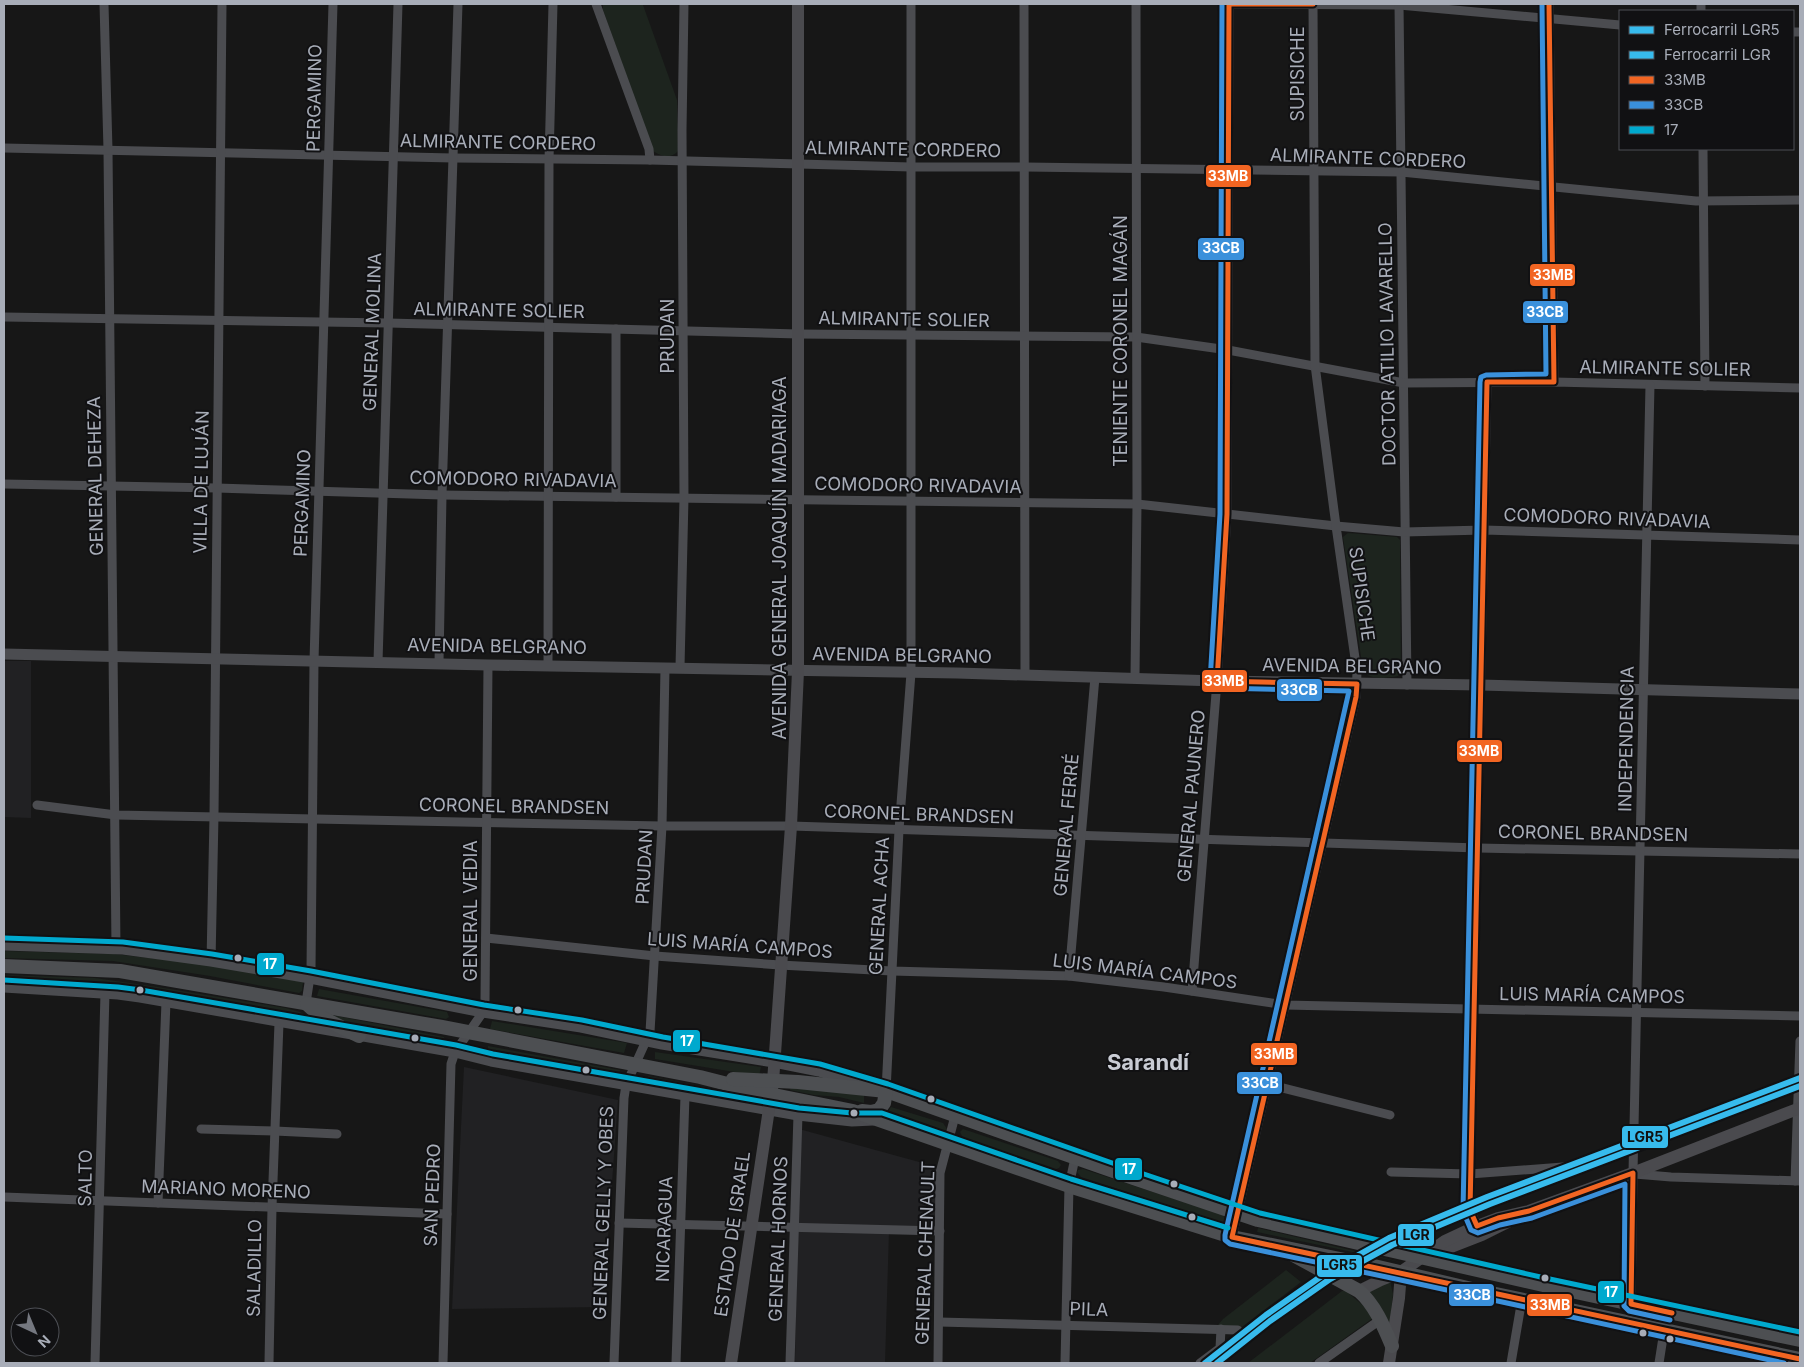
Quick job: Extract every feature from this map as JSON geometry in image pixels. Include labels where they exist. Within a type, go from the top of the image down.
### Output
[{"type":"main road","name":"AVENIDA GENERAL JOAQUÍN MADARIAGA","points":[[768,1110],[772,1088],[791,826],[798,671],[798,4]]},
{"type":"main road","points":[[4,966],[120,971],[468,1032],[700,1077],[772,1088],[853,1111],[1070,1186],[1232,1237],[1800,1359]]},
{"type":"main road","points":[[306,1003],[321,1017],[360,1036]]},
{"type":"main road","points":[[772,1088],[798,1082],[886,1091],[1258,1220],[1800,1340]]},
{"type":"main road","points":[[853,1111],[871,1112],[879,1110],[884,1102],[886,1091]]},
{"type":"main road","points":[[1359,1291],[1401,1272],[1445,1241],[1477,1226],[1498,1218],[1528,1211],[1632,1173],[1799,1108]]},
{"type":"main road","name":"ESTADO DE ISRAEL","points":[[731,1363],[768,1110]]},
{"type":"main road","points":[[1422,1257],[1482,1235],[1528,1211]]},
{"type":"main road","points":[[1279,1247],[1365,1296],[1380,1320],[1392,1346]]},
{"type":"main road","points":[[1389,1363],[1401,1272]]},
{"type":"street","name":"GENERAL DEHEZA","points":[[104,4],[108,150],[116,948]]},
{"type":"street","name":"VILLA DE LUJÁN","points":[[211,961],[222,4]]},
{"type":"street","name":"PERGAMINO","points":[[306,1003],[310,978],[314,661],[333,4]]},
{"type":"street","name":"GENERAL MOLINA","points":[[378,662],[398,4]]},
{"type":"street","points":[[438,663],[458,4]]},
{"type":"street","points":[[548,665],[548,160],[554,4]]},
{"type":"street","points":[[596,4],[650,150],[650,160]]},
{"type":"street","name":"PRUDAN","points":[[680,667],[684,498],[684,4]]},
{"type":"street","name":"GENERAL ACHA","points":[[886,1091],[899,830],[911,673],[911,4]]},
{"type":"street","points":[[1024,4],[1026,504],[1024,675]]},
{"type":"street","name":"TENIENTE CORONEL MAGÁN","points":[[1135,677],[1137,504],[1136,4]]},
{"type":"street","points":[[1224,4],[1399,4],[1619,25]]},
{"type":"street","name":"GENERAL PAUNERO","points":[[1192,991],[1217,681],[1227,514],[1229,4]]},
{"type":"street","name":"SUPISICHE","points":[[1232,1237],[1356,697],[1357,684],[1357,672],[1315,366],[1314,4]]},
{"type":"street","name":"DOCTOR ATILIO LAVARELLO","points":[[1399,4],[1407,684]]},
{"type":"street","points":[[1548,4],[1554,382]]},
{"type":"street","name":"ALMIRANTE CORDERO","points":[[4,148],[548,160],[650,160],[911,167],[1401,172],[1704,201],[1800,200]]},
{"type":"street","points":[[1703,150],[1705,386]]},
{"type":"street","name":"ALMIRANTE SOLIER","points":[[4,317],[683,330],[798,334],[1136,337],[1228,350],[1404,383],[1554,382],[1800,388]]},
{"type":"street","points":[[616,329],[616,497]]},
{"type":"street","points":[[1477,1226],[1470,1210],[1470,1174],[1487,382]]},
{"type":"street","name":"INDEPENDENCIA","points":[[1632,1304],[1632,1173],[1641,850],[1650,385]]},
{"type":"street","name":"COMODORO RIVADAVIA","points":[[4,484],[112,485],[383,494],[548,497],[1137,504],[1404,532],[1484,530],[1800,540]]},
{"type":"street","name":"AVENIDA BELGRANO","points":[[4,654],[1135,677],[1217,681],[1481,685],[1800,694]]},
{"type":"street","name":"GENERAL VEDIA","points":[[468,1032],[483,1012],[486,1001],[488,665]]},
{"type":"street","name":"PRUDAN","points":[[635,1065],[650,1032],[662,826],[665,668]]},
{"type":"street","name":"GENERAL FERRÉ","points":[[1070,976],[1096,677]]},
{"type":"street","name":"CORONEL BRANDSEN","points":[[37,805],[116,815],[662,826],[791,826],[1478,848],[1800,854]]},
{"type":"street","name":"LUIS MARÍA CAMPOS","points":[[486,938],[655,956],[780,965],[892,971],[1070,976],[1192,991],[1284,1005],[1800,1016]]},
{"type":"street","points":[[4,944],[116,948],[211,961],[310,978],[483,1012],[581,1027],[738,1057],[774,1062],[819,1071],[886,1091]]},
{"type":"street","points":[[4,987],[105,993],[166,1002],[455,1052],[491,1061],[798,1115],[852,1121],[880,1120]]},
{"type":"street","name":"SALTO","points":[[95,1363],[101,1200],[105,993]]},
{"type":"street","points":[[158,1203],[166,1002]]},
{"type":"street","name":"SALADILLO","points":[[269,1363],[272,1207],[279,1023]]},
{"type":"street","name":"SAN PEDRO","points":[[443,1363],[452,1064],[455,1052],[468,1032]]},
{"type":"street","points":[[1632,1173],[1672,1177],[1798,1181],[1800,1041]]},
{"type":"street","name":"GENERAL GELLY Y OBES","points":[[614,1363],[624,1098],[626,1085],[635,1065]]},
{"type":"street","points":[[1267,1084],[1390,1114]]},
{"type":"street","name":"NICARAGUA","points":[[676,1363],[686,1096]]},
{"type":"street","name":"GENERAL HORNOS","points":[[790,1363],[798,1115]]},
{"type":"street","name":"GENERAL CHENAULT","points":[[938,1363],[940,1173],[955,1116]]},
{"type":"street","points":[[201,1129],[337,1134]]},
{"type":"street","points":[[1065,1363],[1070,1186],[1075,1158]]},
{"type":"street","points":[[1391,1172],[1470,1174],[1563,1167]]},
{"type":"street","name":"MARIANO MORENO","points":[[4,1197],[448,1214]]},
{"type":"street","points":[[619,1222],[940,1231]]},
{"type":"street","points":[[1511,1363],[1522,1299]]},
{"type":"street","points":[[1659,1363],[1667,1312]]},
{"type":"street","points":[[1319,1363],[1380,1320]]},
{"type":"street","name":"PILA","points":[[939,1322],[1238,1330]]},
{"type":"street","points":[[1200,1363],[1220,1348],[1221,1329]]},
{"type":"shaded area","points":[[603,4],[643,5],[677,100],[678,151],[675,154],[663,156],[653,151],[603,10]]},
{"type":"shaded area","points":[[1348,533],[1397,537],[1400,540],[1401,672],[1398,676],[1374,677],[1369,676],[1363,670],[1343,537]]},
{"type":"shaded area","points":[[4,661],[31,661],[31,818],[4,817]]},
{"type":"shaded area","points":[[4,951],[114,954],[211,965],[303,982],[302,991],[299,993],[210,976],[113,961],[4,958]]},
{"type":"shaded area","points":[[4,975],[95,978],[158,987],[286,1008],[300,1012],[326,1026],[4,983]]},
{"type":"shaded area","points":[[319,989],[447,1012],[449,1017],[446,1019],[317,996]]},
{"type":"shaded area","points":[[322,1013],[444,1037],[445,1040],[443,1043],[344,1026]]},
{"type":"shaded area","points":[[492,1021],[627,1043],[624,1053],[490,1029]]},
{"type":"shaded area","points":[[488,1046],[620,1070],[619,1075],[488,1052]]},
{"type":"shaded area","points":[[655,1052],[761,1067],[759,1076],[655,1059]]},
{"type":"shaded area","points":[[464,1067],[618,1100],[603,1307],[452,1309]]},
{"type":"shaded area","points":[[648,1076],[754,1096],[753,1100],[650,1082]]},
{"type":"shaded area","points":[[791,1085],[864,1090],[864,1103],[839,1097],[814,1095],[790,1090]]},
{"type":"shaded area","points":[[891,1107],[943,1123],[947,1129],[943,1133],[891,1117],[889,1110]]},
{"type":"shaded area","points":[[799,1129],[941,1168],[938,1228],[889,1231],[885,1363],[795,1363]]},
{"type":"shaded area","points":[[963,1129],[1058,1161],[1061,1165],[1054,1170],[963,1138],[960,1132]]},
{"type":"shaded area","points":[[1083,1169],[1223,1215],[1226,1220],[1222,1223],[1081,1177],[1077,1172]]},
{"type":"shaded area","points":[[1258,1228],[1405,1263],[1257,1232]]},
{"type":"shaded area","points":[[1286,1270],[1301,1282],[1242,1327],[1217,1326],[1223,1319]]},
{"type":"shaded area","points":[[1390,1281],[1393,1294],[1390,1324],[1367,1293]]},
{"type":"shaded area","points":[[1342,1291],[1346,1291],[1372,1313],[1373,1318],[1310,1363],[1248,1363]]},
{"type":"rail line","name":"LGR5","points":[[1205,1363],[1266,1315],[1326,1273],[1389,1238],[1487,1197],[1800,1078]]},
{"type":"rail line","name":"LGR","points":[[1217,1363],[1270,1321],[1330,1279],[1392,1245],[1490,1204],[1800,1086]]},
{"type":"transit line","name":"33CB","points":[[1222,4],[1220,514],[1210,682],[1212,687],[1217,688],[1349,691],[1225,1240],[1230,1244],[1784,1363]]},
{"type":"transit line","name":"33MB","points":[[1313,4],[1229,4],[1227,514],[1217,681],[1357,684],[1356,697],[1232,1237],[1800,1359]]},
{"type":"transit line","name":"33CB","points":[[1542,4],[1546,374],[1486,375],[1481,377],[1480,382],[1463,1211],[1471,1230],[1478,1233],[1500,1225],[1532,1218],[1625,1184],[1624,1306],[1629,1311],[1670,1320]]},
{"type":"transit line","name":"33MB","points":[[1549,4],[1554,382],[1487,382],[1470,1210],[1477,1226],[1498,1218],[1529,1211],[1633,1173],[1631,1304],[1672,1313]]},
{"type":"transit line","name":"17","points":[[4,938],[123,942],[212,954],[311,971],[484,1005],[582,1020],[663,1037],[820,1064],[888,1084],[1260,1213],[1545,1278],[1800,1332]]},
{"type":"transit line","name":"17","points":[[4,980],[141,990],[799,1108],[852,1113],[882,1113],[1071,1179],[1228,1228]]},
{"type":"district","name":"Sarandí","points":[[1148,1062]]}]
